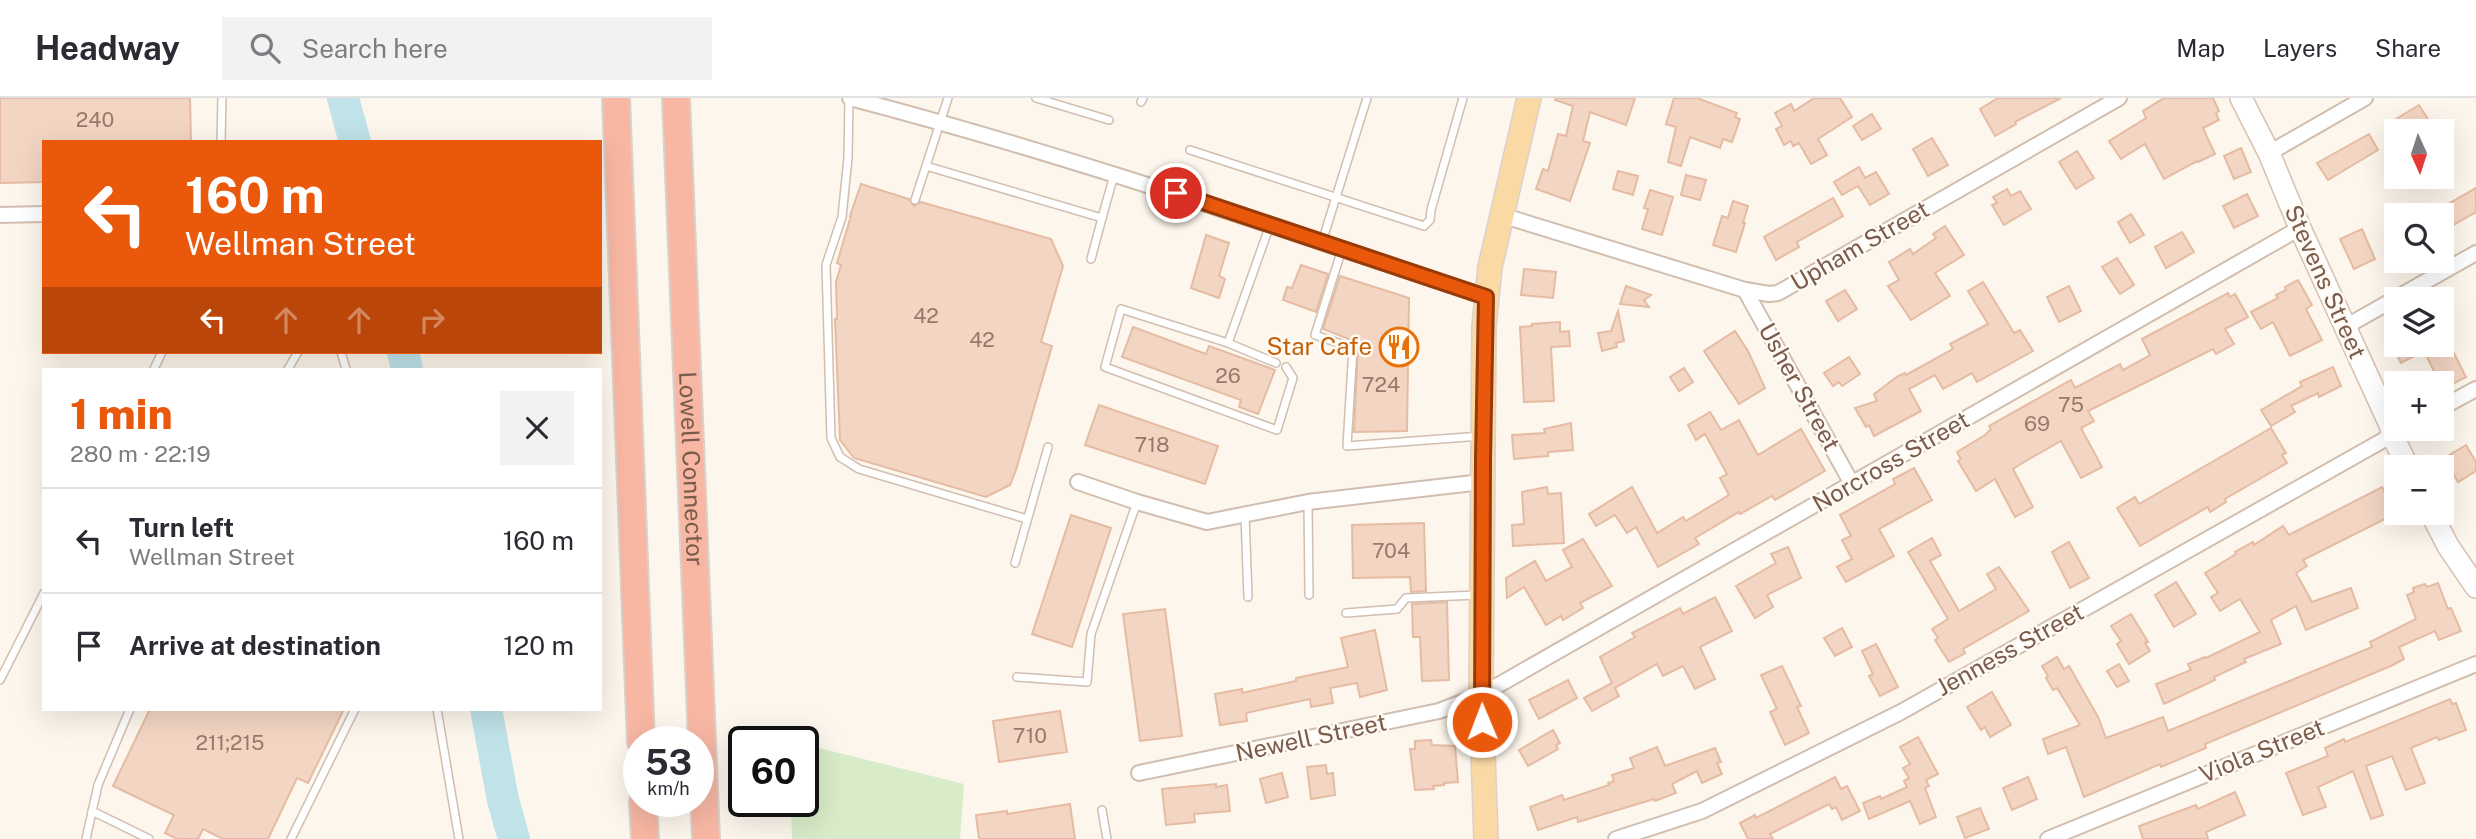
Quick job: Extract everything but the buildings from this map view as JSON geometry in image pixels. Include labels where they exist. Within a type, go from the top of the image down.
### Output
[{"type":"highway","points":[[616,98],[640,726]]},
{"type":"highway","name":"Lowell Connector","points":[[676,98],[706,839]]},
{"type":"highway","points":[[644,817],[645,839]]},
{"type":"main road","points":[[1486,839],[1481,695],[1486,297],[1501,215],[1529,98]]},
{"type":"main road","name":"Stevens Street","points":[[2241,98],[2269,153],[2300,228],[2384,412]]},
{"type":"main road","points":[[2437,525],[2476,587]]},
{"type":"street","points":[[850,98],[941,121],[1114,174],[1486,297]]},
{"type":"street","name":"Upham Street","points":[[1501,215],[1745,290],[1769,294],[1786,290],[2119,98]]},
{"type":"street","points":[[2269,153],[2365,98]]},
{"type":"street","points":[[0,215],[42,214]]},
{"type":"street","name":"Norcross Street","points":[[1481,695],[2300,228]]},
{"type":"street","points":[[2345,327],[2476,253]]},
{"type":"street","name":"Usher Street","points":[[1745,290],[1852,484]]},
{"type":"street","points":[[2454,401],[2476,388]]},
{"type":"street","name":"Jenness Street","points":[[1616,839],[1702,811],[1901,712],[2384,440]]},
{"type":"street","points":[[1078,482],[1207,522],[1308,502],[1482,482]]},
{"type":"street","name":"Viola Street","points":[[2048,839],[2476,664]]},
{"type":"street","name":"Newell Street","points":[[1139,773],[1439,711],[1481,695]]},
{"type":"lane","points":[[221,140],[222,98]]},
{"type":"lane","points":[[850,98],[842,217],[826,265],[831,438],[840,457],[859,470],[1027,519]]},
{"type":"lane","points":[[915,201],[948,98]]},
{"type":"lane","points":[[1036,98],[1110,120]]},
{"type":"lane","points":[[1322,242],[1367,98]]},
{"type":"lane","points":[[1190,150],[1424,226],[1430,220],[1463,98]]},
{"type":"lane","points":[[926,166],[1102,218]]},
{"type":"lane","points":[[1091,259],[1114,174]]},
{"type":"lane","points":[[1228,343],[1270,225]]},
{"type":"lane","points":[[1342,249],[1315,335],[1353,348],[1347,446],[1483,436]]},
{"type":"lane","points":[[1276,363],[1228,343],[1121,309],[1105,367],[1277,430],[1293,378],[1286,367]]},
{"type":"lane","points":[[1015,562],[1048,447]]},
{"type":"lane","points":[[1017,677],[1087,682],[1091,634],[1137,502]]},
{"type":"lane","points":[[1308,502],[1309,595]]},
{"type":"lane","points":[[1245,515],[1248,597]]},
{"type":"lane","points":[[1346,613],[1397,609],[1406,598],[1482,595]]},
{"type":"lane","points":[[0,680],[42,597]]},
{"type":"lane","points":[[86,839],[98,785],[129,711]]},
{"type":"lane","points":[[291,839],[354,711]]},
{"type":"lane","points":[[438,711],[459,839]]},
{"type":"lane","points":[[1102,810],[1107,839]]},
{"type":"lane","points":[[92,811],[149,839]]},
{"type":"green space","points":[[819,748],[964,784],[960,839],[792,839],[791,817],[819,817]]},
{"type":"waterway","points":[[343,98],[354,140]]},
{"type":"waterway","points":[[403,354],[407,368]]},
{"type":"waterway","points":[[486,711],[503,800],[514,839]]},
{"type":"place","name":"Star Cafe","points":[[1399,347]]},
{"type":"route","points":[[1176,193],[1486,297],[1482,722]]}]
